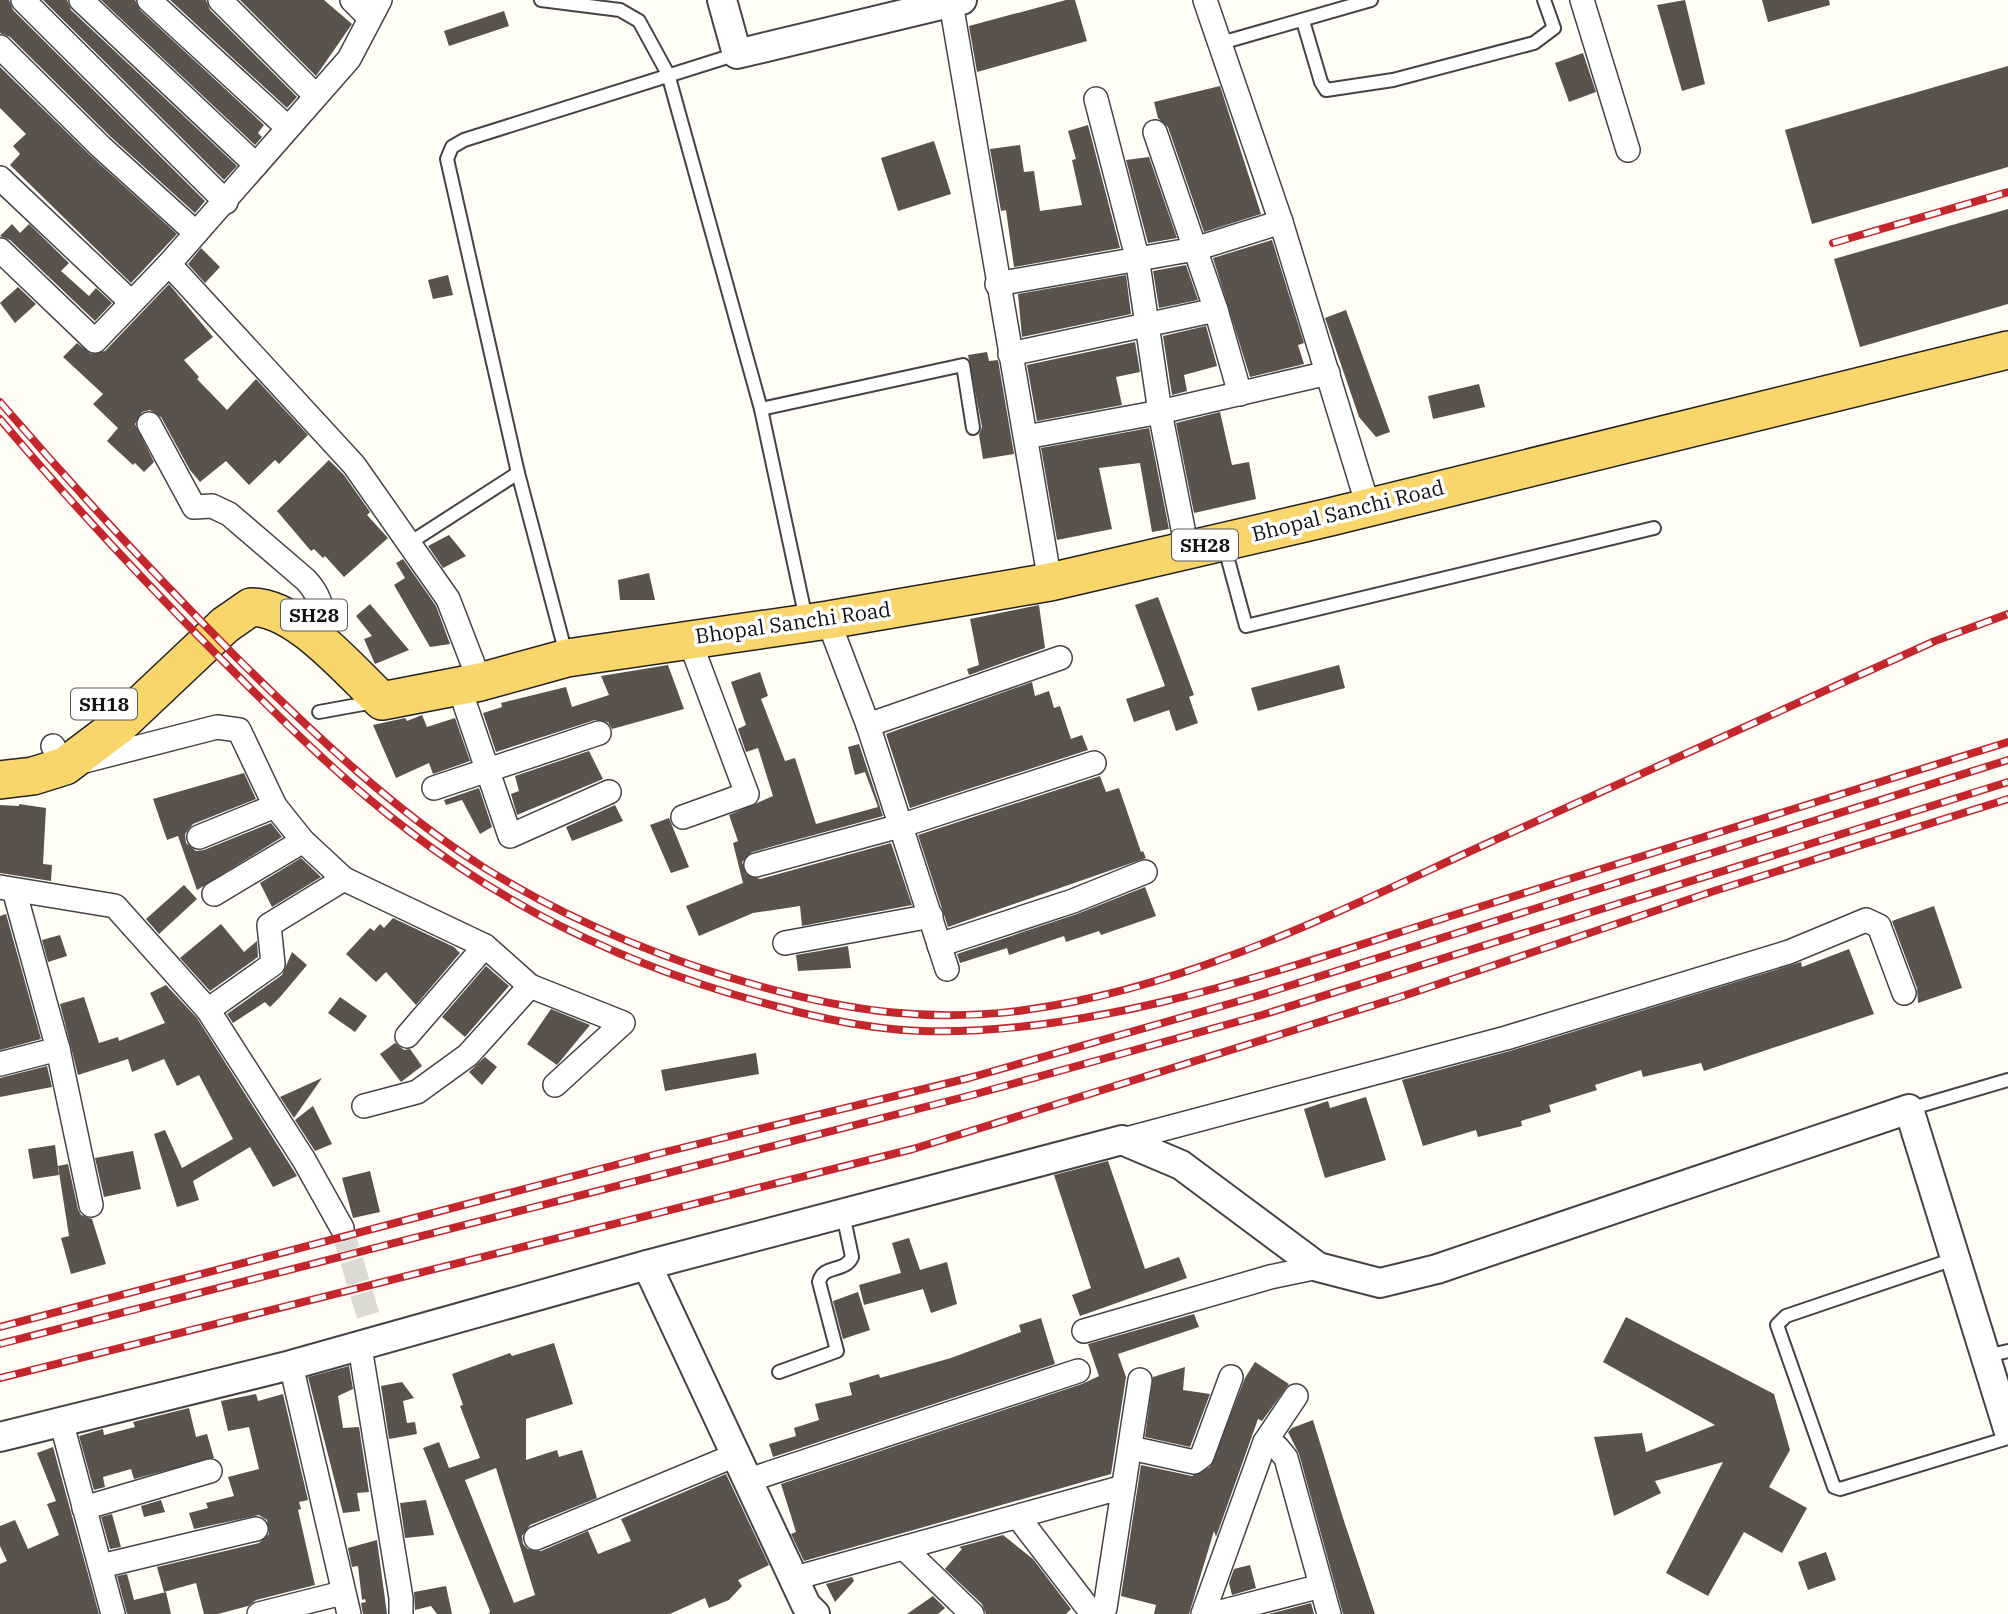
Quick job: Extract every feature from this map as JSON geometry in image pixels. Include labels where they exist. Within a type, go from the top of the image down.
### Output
[{"type":"main road","name":"Bhopal Sanchi Road","points":[[388,699],[469,683],[566,658],[817,621],[1050,582],[2008,350]]},
{"type":"main road","name":"SH28","points":[[184,640],[212,614],[240,594],[257,591],[287,597],[324,624],[388,699]]},
{"type":"main road","points":[[38,767],[118,726],[225,625],[251,607],[267,608],[287,616],[388,699]]},
{"type":"main road","name":"SH18","points":[[38,767],[184,640]]},
{"type":"street","points":[[23,0],[226,202]]},
{"type":"street","points":[[81,0],[256,165]]},
{"type":"street","points":[[149,0],[288,128]]},
{"type":"street","points":[[220,0],[316,96]]},
{"type":"street","points":[[0,250],[95,341],[226,202],[349,59],[375,9],[352,0]]},
{"type":"street","points":[[722,0],[737,54],[956,1],[998,284],[1050,582]]},
{"type":"street","points":[[1205,0],[1281,222],[1368,506]]},
{"type":"street","points":[[1582,0],[1628,150]]},
{"type":"street","points":[[0,47],[109,154],[196,233]]},
{"type":"street","points":[[1096,99],[1137,257],[1160,412],[1187,549]]},
{"type":"street","points":[[1155,132],[1216,310],[1240,394]]},
{"type":"street","points":[[0,178],[131,302]]},
{"type":"street","points":[[998,284],[1195,248],[1281,222]]},
{"type":"street","points":[[169,264],[354,465],[411,542],[448,599],[488,770],[510,836],[609,792]]},
{"type":"street","points":[[1010,354],[1216,310]]},
{"type":"street","points":[[1026,437],[1160,412],[1328,373]]},
{"type":"street","points":[[149,424],[194,507],[212,506],[229,513],[306,580],[315,590],[324,624]]},
{"type":"street","points":[[817,621],[867,725],[947,969]]},
{"type":"street","points":[[683,817],[747,794],[689,639]]},
{"type":"street","points":[[867,725],[1060,657]]},
{"type":"street","points":[[38,767],[229,726],[239,730],[246,738],[275,806],[303,841],[344,879],[485,946],[530,986],[623,1023],[555,1085]]},
{"type":"street","points":[[434,788],[599,733]]},
{"type":"street","points":[[756,865],[900,827],[1094,763]]},
{"type":"street","points":[[199,837],[275,806]]},
{"type":"street","points":[[214,894],[303,841]]},
{"type":"street","points":[[939,945],[1073,901],[1145,872]]},
{"type":"street","points":[[208,1010],[273,964],[269,925],[344,879]]},
{"type":"street","points":[[91,1205],[58,1049],[7,889],[115,906],[208,1010],[304,1160],[342,1228]]},
{"type":"street","points":[[785,943],[931,915]]},
{"type":"street","points":[[0,1437],[291,1366],[647,1265],[1506,1038],[1789,952],[1866,920],[1879,926],[1904,993]]},
{"type":"street","points":[[407,1036],[485,946]]},
{"type":"street","points":[[364,1106],[416,1092],[468,1055],[530,986]]},
{"type":"street","points":[[0,1065],[58,1049]]},
{"type":"street","points":[[1122,1140],[1181,1165],[1318,1267],[1380,1283],[1437,1269],[1909,1109],[1954,1259],[1997,1353],[2008,1429]]},
{"type":"street","points":[[647,1265],[795,1578],[805,1611]]},
{"type":"street","points":[[1084,1331],[1270,1276],[1318,1267]]},
{"type":"street","points":[[360,1347],[401,1598],[401,1614]]},
{"type":"street","points":[[259,1614],[346,1603],[291,1366]]},
{"type":"street","points":[[749,1480],[1078,1371]]},
{"type":"street","points":[[1132,1448],[1195,1462],[1202,1456],[1231,1377]]},
{"type":"street","points":[[1018,1517],[1088,1608],[1099,1611],[1108,1602],[1140,1380]]},
{"type":"street","points":[[1203,1614],[1265,1442],[1296,1396]]},
{"type":"street","points":[[61,1420],[113,1614]]},
{"type":"street","points":[[1265,1442],[1277,1447],[1286,1458],[1329,1614]]},
{"type":"street","points":[[536,1538],[738,1454]]},
{"type":"street","points":[[84,1508],[210,1471]]},
{"type":"street","points":[[795,1578],[1123,1487]]},
{"type":"street","points":[[101,1566],[256,1529]]},
{"type":"street","points":[[904,1548],[972,1614]]},
{"type":"street","points":[[1213,1614],[1321,1586]]},
{"type":"lane","points":[[541,0],[620,10],[639,21],[668,74],[817,621]]},
{"type":"lane","points":[[1221,43],[1371,0]]},
{"type":"lane","points":[[1303,21],[1321,82],[1326,90],[1393,80],[1534,43],[1554,28],[1544,0]]},
{"type":"lane","points":[[566,658],[518,473],[447,159],[452,147],[464,140],[737,54]]},
{"type":"lane","points":[[761,409],[963,365],[973,428]]},
{"type":"lane","points":[[411,542],[518,473]]},
{"type":"lane","points":[[1223,541],[1246,626],[1654,528]]},
{"type":"lane","points":[[320,712],[388,699]]},
{"type":"lane","points":[[1909,1109],[2008,1080]]},
{"type":"lane","points":[[779,1372],[837,1351],[819,1282],[826,1270],[843,1267],[852,1257],[843,1213]]},
{"type":"lane","points":[[1954,1259],[1786,1316],[1777,1325],[1835,1487],[1840,1489],[2008,1438]]},
{"type":"building","points":[[0,0],[9,0],[13,10],[205,201],[195,213],[111,137],[10,37],[0,33]]},
{"type":"building","points":[[43,0],[67,0],[71,10],[237,166],[224,180]]},
{"type":"building","points":[[101,0],[135,0],[140,10],[264,125],[258,133],[262,137],[255,145]]},
{"type":"building","points":[[170,0],[206,0],[210,10],[297,97],[287,108]]},
{"type":"building","points":[[240,0],[324,0],[352,24],[316,76]]},
{"type":"building","points":[[1066,0],[1075,0],[1087,41],[977,72],[969,26]]},
{"type":"building","points":[[1685,0],[1705,84],[1682,91],[1657,5]]},
{"type":"building","points":[[1762,0],[1829,0],[1830,5],[1768,22]]},
{"type":"building","points":[[504,11],[509,26],[449,46],[444,31]]},
{"type":"building","points":[[1583,53],[1596,92],[1569,102],[1555,63]]},
{"type":"building","points":[[2008,66],[2008,167],[1812,224],[1785,130]]},
{"type":"building","points":[[0,67],[92,157],[177,234],[131,283],[10,165],[20,154],[13,146],[26,134],[0,108]]},
{"type":"building","points":[[1220,86],[1261,214],[1204,232],[1168,127],[1158,118],[1154,102]]},
{"type":"building","points":[[1088,125],[1120,248],[1014,267],[1006,210],[1001,211],[990,149],[1020,145],[1024,172],[1034,171],[1040,211],[1082,205],[1072,160],[1076,159],[1068,131]]},
{"type":"building","points":[[934,141],[951,194],[898,211],[881,158]]},
{"type":"building","points":[[1149,157],[1177,238],[1148,243],[1126,160]]},
{"type":"building","points":[[2008,209],[2008,304],[1860,347],[1834,259]]},
{"type":"building","points":[[12,224],[20,233],[29,224],[69,263],[61,271],[89,296],[96,288],[112,303],[95,321],[10,240],[0,236]]},
{"type":"building","points":[[1272,240],[1304,343],[1298,345],[1304,364],[1250,377],[1213,258]]},
{"type":"building","points":[[201,248],[220,267],[205,283],[188,264]]},
{"type":"building","points":[[1186,265],[1198,300],[1159,308],[1153,271]]},
{"type":"building","points":[[448,275],[453,295],[433,299],[428,280]]},
{"type":"building","points":[[1126,275],[1131,314],[1022,337],[1018,294]]},
{"type":"building","points":[[169,284],[213,337],[184,360],[199,377],[197,379],[227,410],[256,379],[308,435],[279,464],[275,460],[249,485],[226,461],[200,482],[190,470],[161,417],[150,410],[142,412],[135,424],[154,462],[144,472],[135,463],[133,465],[107,441],[118,428],[93,404],[103,394],[63,357],[77,343],[91,354],[105,351]]},
{"type":"building","points":[[18,287],[36,304],[15,323],[0,303]]},
{"type":"building","points":[[1346,310],[1390,432],[1376,437],[1359,417],[1325,318]]},
{"type":"building","points":[[1206,326],[1217,366],[1184,375],[1187,391],[1172,395],[1163,336]]},
{"type":"building","points":[[1135,342],[1140,372],[1116,377],[1122,405],[1037,421],[1027,365]]},
{"type":"building","points":[[987,352],[989,361],[998,360],[1014,454],[983,459],[979,435],[982,427],[968,355]]},
{"type":"building","points":[[1479,384],[1485,407],[1433,419],[1428,396]]},
{"type":"building","points":[[1220,412],[1232,465],[1249,462],[1256,499],[1194,513],[1176,423]]},
{"type":"building","points":[[1149,428],[1169,529],[1152,532],[1140,463],[1099,468],[1112,529],[1057,540],[1041,448]]},
{"type":"building","points":[[329,460],[344,475],[370,512],[367,515],[388,538],[344,577],[325,556],[323,558],[314,549],[311,551],[277,511]]},
{"type":"building","points":[[449,535],[466,556],[443,568],[428,546]]},
{"type":"building","points":[[403,559],[436,606],[450,644],[430,647],[394,585],[405,578],[396,563]]},
{"type":"building","points":[[649,573],[655,600],[620,600],[618,580]]},
{"type":"building","points":[[1158,597],[1194,695],[1189,697],[1198,723],[1176,731],[1169,710],[1134,722],[1126,699],[1165,686],[1135,605]]},
{"type":"building","points":[[370,604],[409,650],[375,664],[364,639],[372,636],[356,616]]},
{"type":"building","points":[[1039,605],[1045,648],[969,675],[967,669],[979,665],[970,619]]},
{"type":"building","points":[[668,665],[684,709],[612,729],[608,722],[595,720],[496,752],[483,713],[502,707],[501,703],[566,687],[572,707],[609,695],[601,676]]},
{"type":"building","points":[[1339,665],[1345,688],[1258,711],[1251,688]]},
{"type":"building","points":[[760,672],[768,696],[761,699],[785,761],[795,758],[816,824],[878,807],[865,772],[855,775],[848,747],[859,744],[883,816],[752,852],[742,862],[746,874],[760,879],[891,843],[912,905],[802,926],[800,906],[753,913],[699,936],[686,906],[743,883],[733,843],[738,841],[729,815],[773,796],[758,748],[746,752],[738,729],[746,725],[731,682]]},
{"type":"building","points":[[1032,682],[1035,696],[1049,691],[1054,708],[1060,706],[1071,739],[1082,735],[1088,750],[910,808],[886,734]]},
{"type":"building","points":[[422,715],[427,727],[455,718],[470,761],[433,774],[429,763],[396,778],[373,725],[405,718],[407,721]]},
{"type":"building","points":[[589,751],[603,779],[517,815],[511,794],[519,791],[515,776]]},
{"type":"building","points":[[244,773],[256,799],[193,824],[185,834],[186,843],[196,851],[204,850],[271,823],[282,837],[197,890],[178,836],[167,840],[153,799]]},
{"type":"building","points":[[1100,776],[1106,792],[1119,788],[1141,852],[1143,851],[1146,858],[948,927],[918,835]]},
{"type":"building","points":[[479,788],[492,827],[480,834],[462,800],[446,805],[444,800]]},
{"type":"building","points":[[19,804],[46,808],[43,864],[52,865],[51,881],[0,873],[0,805]]},
{"type":"building","points":[[615,805],[623,821],[572,841],[566,827]]},
{"type":"building","points":[[669,818],[689,867],[671,873],[650,825]]},
{"type":"building","points":[[301,858],[321,877],[272,907],[260,883]]},
{"type":"building","points":[[184,885],[197,899],[159,934],[146,919]]},
{"type":"building","points":[[1145,887],[1156,916],[1101,935],[1099,931],[1066,942],[1064,936],[1009,955],[1007,948],[960,963],[957,954],[1077,914]]},
{"type":"building","points":[[1934,906],[1962,988],[1918,1003],[1917,988],[1892,921]]},
{"type":"building","points":[[6,914],[41,1039],[0,1050],[0,916]]},
{"type":"building","points":[[393,918],[454,947],[460,953],[416,1005],[386,972],[376,982],[346,954],[370,928],[374,931],[380,924],[384,928]]},
{"type":"building","points":[[221,924],[244,952],[257,941],[258,957],[210,991],[180,958]]},
{"type":"building","points":[[60,935],[67,956],[48,962],[42,940]]},
{"type":"building","points":[[848,946],[851,968],[798,971],[796,955]]},
{"type":"building","points":[[1849,949],[1874,1014],[1704,1071],[1701,1063],[1643,1077],[1641,1070],[1595,1085],[1597,1090],[1549,1105],[1551,1112],[1521,1121],[1522,1126],[1478,1137],[1476,1130],[1423,1146],[1402,1080],[1510,1051],[1801,962],[1802,967]]},
{"type":"building","points":[[292,952],[307,965],[270,1007],[265,1002],[233,1023],[227,1014],[282,975]]},
{"type":"building","points":[[486,966],[509,986],[465,1037],[442,1017]]},
{"type":"building","points":[[166,985],[197,1018],[297,1176],[273,1187],[250,1147],[193,1181],[199,1200],[177,1207],[154,1134],[165,1130],[182,1168],[233,1139],[199,1075],[177,1086],[164,1059],[132,1072],[128,1059],[78,1075],[60,1004],[84,997],[99,1043],[118,1037],[119,1041],[165,1023],[150,993]]},
{"type":"building","points":[[340,997],[367,1016],[355,1032],[328,1013]]},
{"type":"building","points":[[551,1009],[590,1025],[557,1065],[527,1044]]},
{"type":"building","points":[[395,1043],[404,1050],[410,1049],[422,1066],[401,1082],[380,1054]]},
{"type":"building","points":[[756,1053],[759,1074],[665,1091],[661,1070]]},
{"type":"building","points":[[485,1057],[497,1067],[482,1085],[469,1072]]},
{"type":"building","points":[[47,1066],[52,1087],[0,1097],[0,1078]]},
{"type":"building","points":[[322,1078],[294,1118],[280,1097]]},
{"type":"building","points":[[1366,1097],[1386,1160],[1325,1178],[1304,1109],[1328,1101],[1330,1108]]},
{"type":"building","points":[[313,1106],[332,1144],[315,1151],[295,1120]]},
{"type":"building","points":[[55,1145],[59,1175],[33,1179],[28,1149]]},
{"type":"building","points":[[133,1151],[141,1189],[104,1197],[95,1158]]},
{"type":"building","points":[[1108,1161],[1145,1269],[1179,1257],[1187,1278],[1080,1316],[1072,1295],[1091,1288],[1054,1175]]},
{"type":"building","points":[[68,1164],[78,1209],[81,1215],[92,1219],[106,1264],[71,1274],[61,1238],[69,1236],[58,1166]]},
{"type":"building","points":[[370,1171],[380,1212],[353,1218],[342,1178]]},
{"type":"building","points":[[909,1238],[920,1270],[947,1262],[957,1304],[931,1313],[923,1289],[864,1305],[859,1285],[901,1273],[892,1243]]},
{"type":"building","points":[[858,1292],[870,1330],[843,1339],[833,1301]]},
{"type":"building","points":[[1194,1314],[1199,1327],[1118,1354],[1126,1377],[1111,1474],[804,1561],[791,1534],[796,1532],[781,1484],[1082,1384],[1099,1376],[1088,1344]]},
{"type":"building","points":[[1626,1317],[1774,1394],[1790,1450],[1769,1487],[1807,1508],[1782,1553],[1744,1532],[1708,1596],[1666,1573],[1723,1462],[1655,1481],[1661,1493],[1614,1516],[1594,1437],[1642,1433],[1646,1452],[1715,1425],[1603,1362]]},
{"type":"building","points":[[1041,1318],[1055,1364],[773,1457],[769,1444],[796,1436],[794,1428],[819,1420],[815,1404],[852,1395],[849,1383],[879,1374],[880,1378],[951,1358],[1021,1332],[1019,1325]]},
{"type":"building","points":[[554,1343],[573,1404],[526,1419],[526,1460],[557,1450],[559,1457],[582,1450],[597,1498],[530,1525],[522,1536],[523,1544],[528,1549],[541,1551],[588,1531],[598,1554],[631,1541],[621,1519],[726,1474],[769,1565],[738,1580],[742,1586],[729,1600],[709,1608],[705,1598],[670,1614],[489,1614],[423,1448],[439,1442],[449,1468],[480,1458],[460,1406],[463,1405],[452,1374],[510,1353],[512,1356]],"holes":[[[496,1468],[535,1595],[514,1603],[465,1480]]]},
{"type":"building","points":[[1255,1362],[1289,1384],[1262,1421],[1258,1419],[1216,1537],[1214,1531],[1189,1614],[1154,1614],[1156,1605],[1121,1596],[1141,1465],[1192,1476],[1210,1467],[1245,1378]]},
{"type":"building","points":[[349,1366],[353,1389],[338,1396],[343,1428],[359,1427],[369,1492],[357,1493],[360,1511],[343,1513],[308,1377]]},
{"type":"building","points":[[1185,1367],[1183,1390],[1210,1394],[1190,1447],[1145,1437],[1153,1377]]},
{"type":"building","points":[[402,1382],[414,1398],[403,1401],[407,1423],[415,1422],[417,1434],[389,1439],[381,1386]]},
{"type":"building","points":[[256,1394],[258,1401],[283,1394],[308,1500],[299,1502],[301,1509],[298,1510],[315,1585],[256,1600],[248,1606],[218,1614],[204,1614],[196,1583],[164,1592],[157,1567],[259,1543],[269,1534],[267,1520],[259,1515],[194,1529],[189,1513],[208,1508],[206,1503],[234,1496],[228,1477],[259,1469],[249,1427],[228,1431],[221,1401]]},
{"type":"building","points":[[189,1408],[196,1437],[207,1434],[214,1458],[134,1479],[131,1469],[103,1477],[105,1487],[94,1490],[79,1436],[103,1429],[104,1435],[135,1427],[133,1422]]},
{"type":"building","points":[[1313,1420],[1375,1614],[1343,1614],[1299,1454],[1288,1432]]},
{"type":"building","points":[[53,1447],[99,1614],[0,1614],[0,1564],[7,1561],[0,1546],[0,1526],[15,1520],[28,1549],[59,1535],[47,1504],[56,1501],[37,1453]]},
{"type":"building","points":[[161,1500],[165,1512],[144,1517],[141,1506]]},
{"type":"building","points":[[426,1500],[434,1535],[405,1538],[400,1503]]},
{"type":"building","points":[[112,1514],[121,1547],[110,1549],[101,1517]]},
{"type":"building","points":[[1003,1535],[1033,1559],[1071,1609],[1066,1614],[986,1614],[982,1604],[945,1569],[962,1549],[959,1547]]},
{"type":"building","points":[[377,1540],[387,1614],[363,1614],[361,1603],[366,1602],[365,1599],[362,1600],[358,1566],[352,1567],[348,1548]]},
{"type":"building","points":[[1826,1552],[1836,1580],[1808,1590],[1798,1562]]},
{"type":"building","points":[[1250,1565],[1256,1588],[1232,1595],[1229,1583],[1234,1569]]},
{"type":"building","points":[[127,1574],[134,1600],[166,1592],[171,1614],[127,1614],[117,1576]]},
{"type":"building","points":[[852,1577],[854,1581],[835,1602],[826,1584]]},
{"type":"building","points":[[446,1586],[452,1614],[437,1614],[431,1606],[415,1610],[414,1592]]},
{"type":"building","points":[[933,1596],[945,1608],[938,1614],[907,1614]]},
{"type":"building","points":[[1311,1603],[1314,1614],[1269,1614]]},
{"type":"tunnel","points":[[342,1228],[376,1342]]},
{"type":"railway","points":[[1833,243],[2008,192]]},
{"type":"railway","points":[[0,402],[175,595],[236,657],[354,768],[449,844],[548,904],[651,950],[793,995],[890,1012],[956,1015],[1025,1010],[1085,999],[1203,966],[1318,921],[1935,641],[2008,614]]},
{"type":"railway","points":[[0,419],[133,568],[262,700],[358,790],[446,858],[523,906],[604,947],[646,964],[732,994],[802,1013],[874,1027],[922,1031],[989,1030],[1056,1022],[1191,995],[1325,956],[2008,742]]},
{"type":"railway","points":[[0,1327],[661,1153],[969,1078],[1257,996],[2008,760]]},
{"type":"railway","points":[[0,1344],[972,1095],[1262,1015],[2008,782]]},
{"type":"railway","points":[[0,1378],[913,1149],[1400,997],[1714,891],[2008,799]]}]
